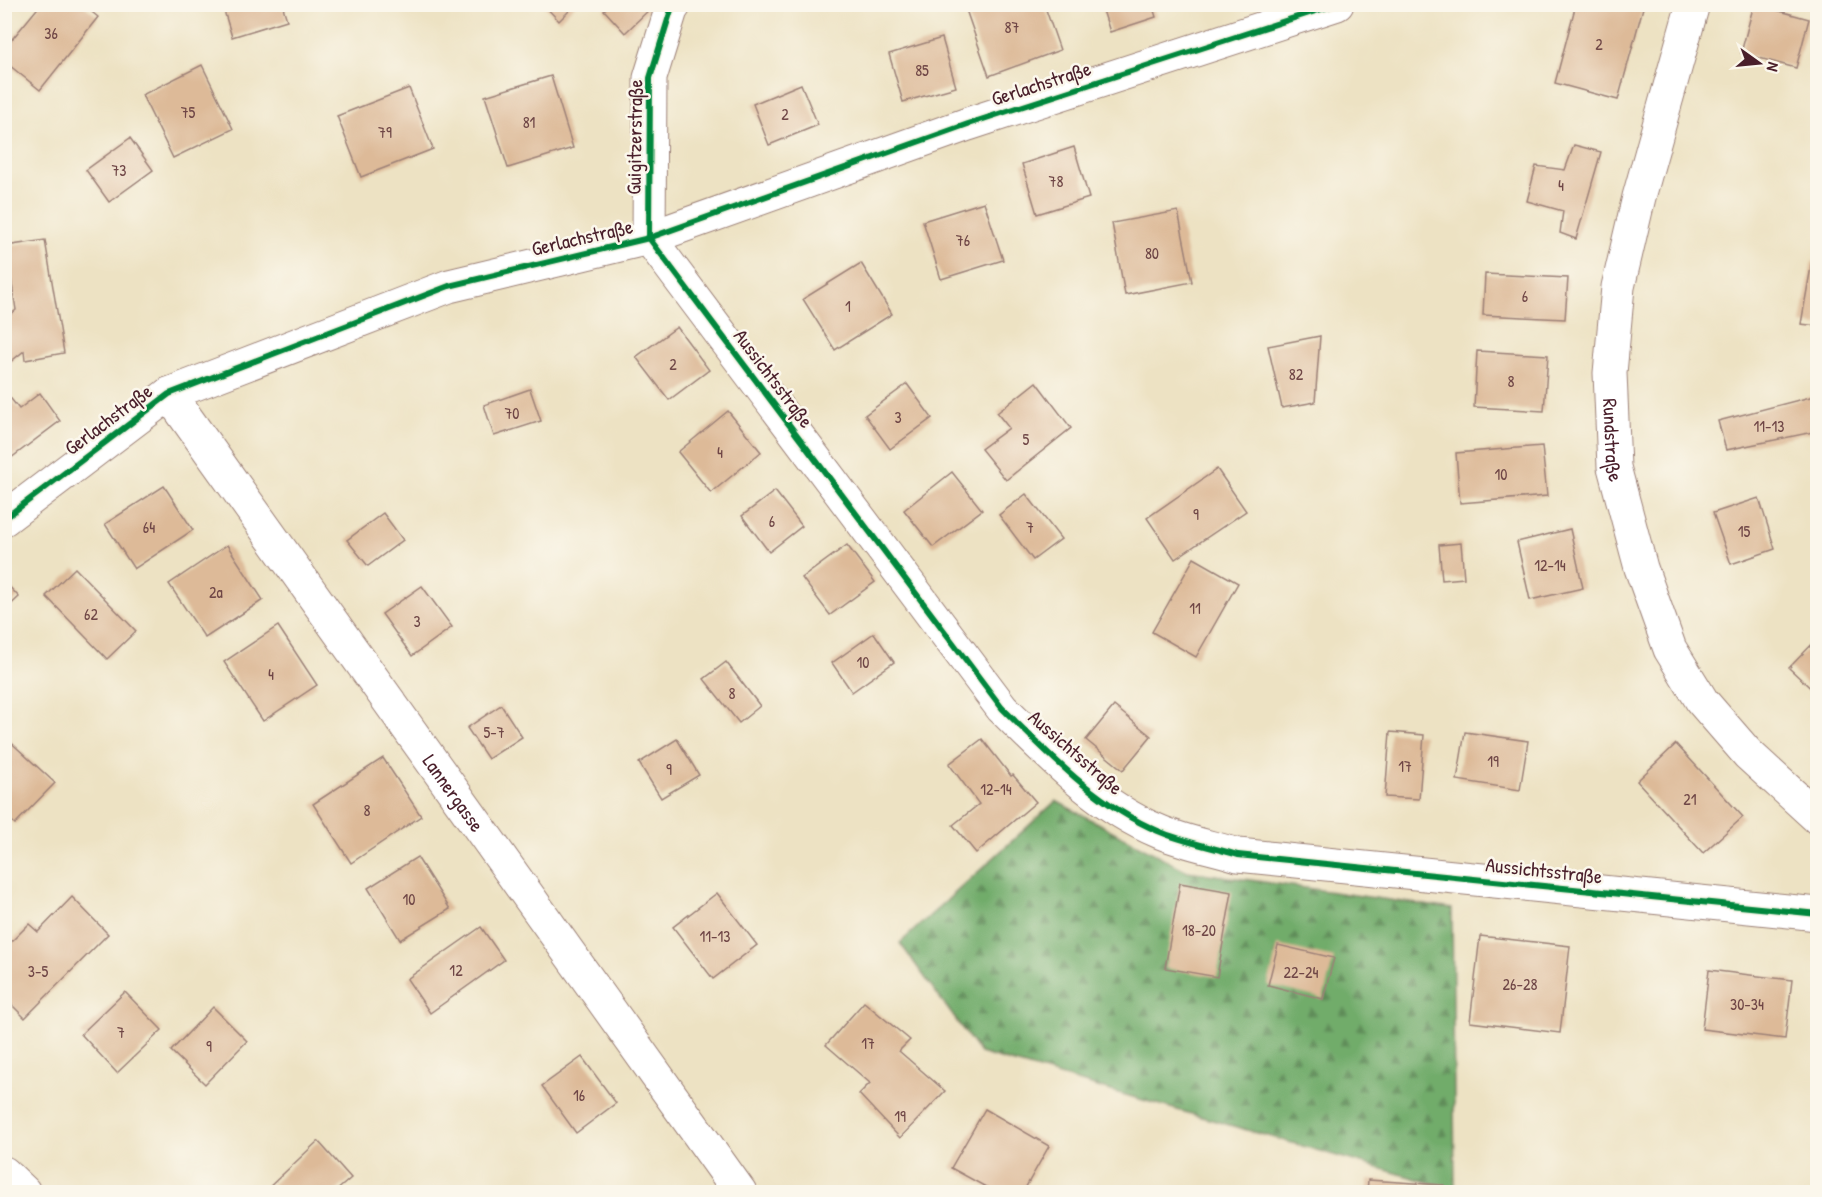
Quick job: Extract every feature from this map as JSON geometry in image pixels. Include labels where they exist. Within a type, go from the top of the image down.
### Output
[{"type":"street","name":"Guigitzerstraße","points":[[649,238],[650,78],[671,10],[675,4]]},
{"type":"street","name":"Gerlachstraße","points":[[4,519],[169,394],[449,286],[649,238],[968,124],[1337,4]]},
{"type":"street","name":"Rundstraße","points":[[1693,4],[1639,197],[1618,287],[1610,373],[1614,467],[1641,568],[1670,649],[1701,701],[1748,754],[1818,818]]},
{"type":"street","name":"Aussichtsstraße","points":[[649,238],[1002,708],[1060,764],[1112,807],[1158,832],[1238,855],[1818,914]]},
{"type":"street","name":"Lannergasse","points":[[169,394],[740,1192]]},
{"type":"street","points":[[4,1173],[24,1192]]},
{"type":"green space","points":[[1056,801],[1187,871],[1452,909],[1455,1190],[980,1053],[900,943]]},
{"type":"building","points":[[41,4],[82,4],[98,17],[40,90],[4,61],[4,49]]},
{"type":"building","points":[[222,4],[282,4],[287,20],[232,37]]},
{"type":"building","points":[[543,4],[576,4],[559,21]]},
{"type":"building","points":[[610,4],[650,4],[652,7],[625,33],[604,10]]},
{"type":"building","points":[[964,4],[1044,4],[1060,50],[989,76]]},
{"type":"building","points":[[1101,4],[1152,4],[1156,17],[1110,32]]},
{"type":"building","points":[[1576,4],[1644,4],[1618,100],[1555,83]]},
{"type":"building","points":[[1754,4],[1809,19],[1796,68],[1741,53]]},
{"type":"building","points":[[942,38],[956,87],[903,102],[889,54]]},
{"type":"building","points":[[202,65],[233,129],[173,158],[142,95]]},
{"type":"building","points":[[551,76],[573,148],[508,168],[485,96]]},
{"type":"building","points":[[801,84],[818,125],[769,145],[753,104]]},
{"type":"building","points":[[409,88],[433,149],[361,177],[337,116]]},
{"type":"building","points":[[130,138],[153,170],[109,202],[86,170]]},
{"type":"building","points":[[1574,145],[1601,152],[1576,239],[1560,233],[1563,211],[1527,201],[1536,166],[1565,170]]},
{"type":"building","points":[[1074,147],[1089,198],[1037,214],[1022,164]]},
{"type":"building","points":[[984,202],[1003,260],[941,279],[923,221]]},
{"type":"building","points":[[1178,211],[1192,282],[1125,295],[1112,223]]},
{"type":"building","points":[[45,240],[64,353],[25,360],[24,351],[4,367],[4,320],[16,310],[6,246]]},
{"type":"building","points":[[1812,261],[1818,263],[1818,326],[1801,324]]},
{"type":"building","points":[[861,263],[892,314],[835,350],[803,299]]},
{"type":"building","points":[[1485,274],[1568,278],[1565,319],[1483,315]]},
{"type":"building","points":[[677,327],[709,370],[669,400],[636,357]]},
{"type":"building","points":[[1320,336],[1315,402],[1282,408],[1268,346]]},
{"type":"building","points":[[1477,351],[1548,355],[1544,411],[1474,407]]},
{"type":"building","points":[[1036,382],[1071,428],[1006,480],[981,449],[1009,428],[997,413]]},
{"type":"building","points":[[907,384],[932,418],[890,449],[865,415]]},
{"type":"building","points":[[530,389],[541,421],[494,436],[484,405]]},
{"type":"building","points":[[4,390],[19,409],[40,393],[60,421],[11,458],[4,449]]},
{"type":"building","points":[[1818,395],[1818,431],[1726,450],[1718,421]]},
{"type":"building","points":[[728,411],[761,452],[711,493],[678,452]]},
{"type":"building","points":[[1542,446],[1547,496],[1460,503],[1456,453]]},
{"type":"building","points":[[1217,469],[1246,511],[1175,559],[1147,518]]},
{"type":"building","points":[[952,472],[982,510],[933,547],[904,510]]},
{"type":"building","points":[[164,486],[193,530],[134,569],[105,524]]},
{"type":"building","points":[[775,491],[802,526],[769,552],[742,516]]},
{"type":"building","points":[[1026,494],[1061,539],[1033,560],[999,515]]},
{"type":"building","points":[[1759,498],[1775,549],[1731,564],[1713,513]]},
{"type":"building","points":[[383,513],[403,540],[368,566],[347,540]]},
{"type":"building","points":[[1570,529],[1583,588],[1530,600],[1517,542]]},
{"type":"building","points":[[1461,543],[1464,578],[1442,580],[1439,545]]},
{"type":"building","points":[[227,545],[263,600],[205,638],[169,584]]},
{"type":"building","points":[[847,545],[875,582],[830,615],[802,578]]},
{"type":"building","points":[[1194,558],[1238,583],[1196,657],[1152,632]]},
{"type":"building","points":[[75,568],[136,631],[107,659],[46,596]]},
{"type":"building","points":[[4,581],[19,597],[4,611]]},
{"type":"building","points":[[422,586],[452,627],[412,656],[382,614]]},
{"type":"building","points":[[278,626],[317,685],[263,721],[224,662]]},
{"type":"building","points":[[874,633],[894,662],[852,692],[832,663]]},
{"type":"building","points":[[1818,638],[1818,695],[1789,668]]},
{"type":"building","points":[[726,662],[760,706],[739,723],[704,679]]},
{"type":"building","points":[[501,705],[522,737],[488,759],[467,728]]},
{"type":"building","points":[[1114,706],[1151,736],[1123,770],[1086,740]]},
{"type":"building","points":[[1390,732],[1424,735],[1419,799],[1385,797]]},
{"type":"building","points":[[1465,732],[1528,741],[1520,790],[1457,780]]},
{"type":"building","points":[[4,736],[55,783],[15,824],[4,814]]},
{"type":"building","points":[[677,739],[699,775],[661,798],[639,763]]},
{"type":"building","points":[[982,739],[1011,776],[1013,775],[1036,802],[976,853],[953,825],[979,804],[949,764]]},
{"type":"building","points":[[1676,744],[1743,817],[1703,853],[1637,781]]},
{"type":"building","points":[[383,758],[421,816],[351,863],[313,804]]},
{"type":"building","points":[[417,857],[450,909],[400,940],[368,888]]},
{"type":"building","points":[[1180,883],[1232,892],[1217,977],[1165,968]]},
{"type":"building","points":[[717,893],[757,945],[713,979],[673,927]]},
{"type":"building","points":[[72,897],[108,934],[25,1018],[4,997],[4,942],[8,945],[29,924],[38,932]]},
{"type":"building","points":[[481,927],[504,960],[430,1013],[407,979]]},
{"type":"building","points":[[1480,936],[1570,946],[1560,1033],[1470,1022]]},
{"type":"building","points":[[1278,945],[1334,958],[1323,999],[1268,985]]},
{"type":"building","points":[[1709,970],[1792,980],[1785,1039],[1702,1029]]},
{"type":"building","points":[[125,992],[162,1030],[117,1073],[81,1034]]},
{"type":"building","points":[[864,1002],[910,1040],[899,1051],[945,1091],[900,1138],[859,1094],[870,1083],[826,1045]]},
{"type":"building","points":[[213,1007],[247,1041],[205,1084],[171,1051]]},
{"type":"building","points":[[582,1057],[616,1103],[576,1133],[542,1086]]},
{"type":"building","points":[[985,1109],[1049,1146],[1023,1192],[995,1192],[951,1168]]},
{"type":"building","points":[[318,1141],[351,1178],[335,1192],[264,1192]]},
{"type":"building","points":[[1368,1180],[1444,1185],[1444,1192],[1367,1192]]},
{"type":"cycle path","points":[[675,4],[671,10],[650,78],[649,238],[1002,708],[1074,777],[1094,793],[1135,820],[1158,831],[1238,855],[1818,914]]},
{"type":"cycle path","points":[[4,519],[169,394],[449,286],[649,238],[968,124],[1337,4]]}]
